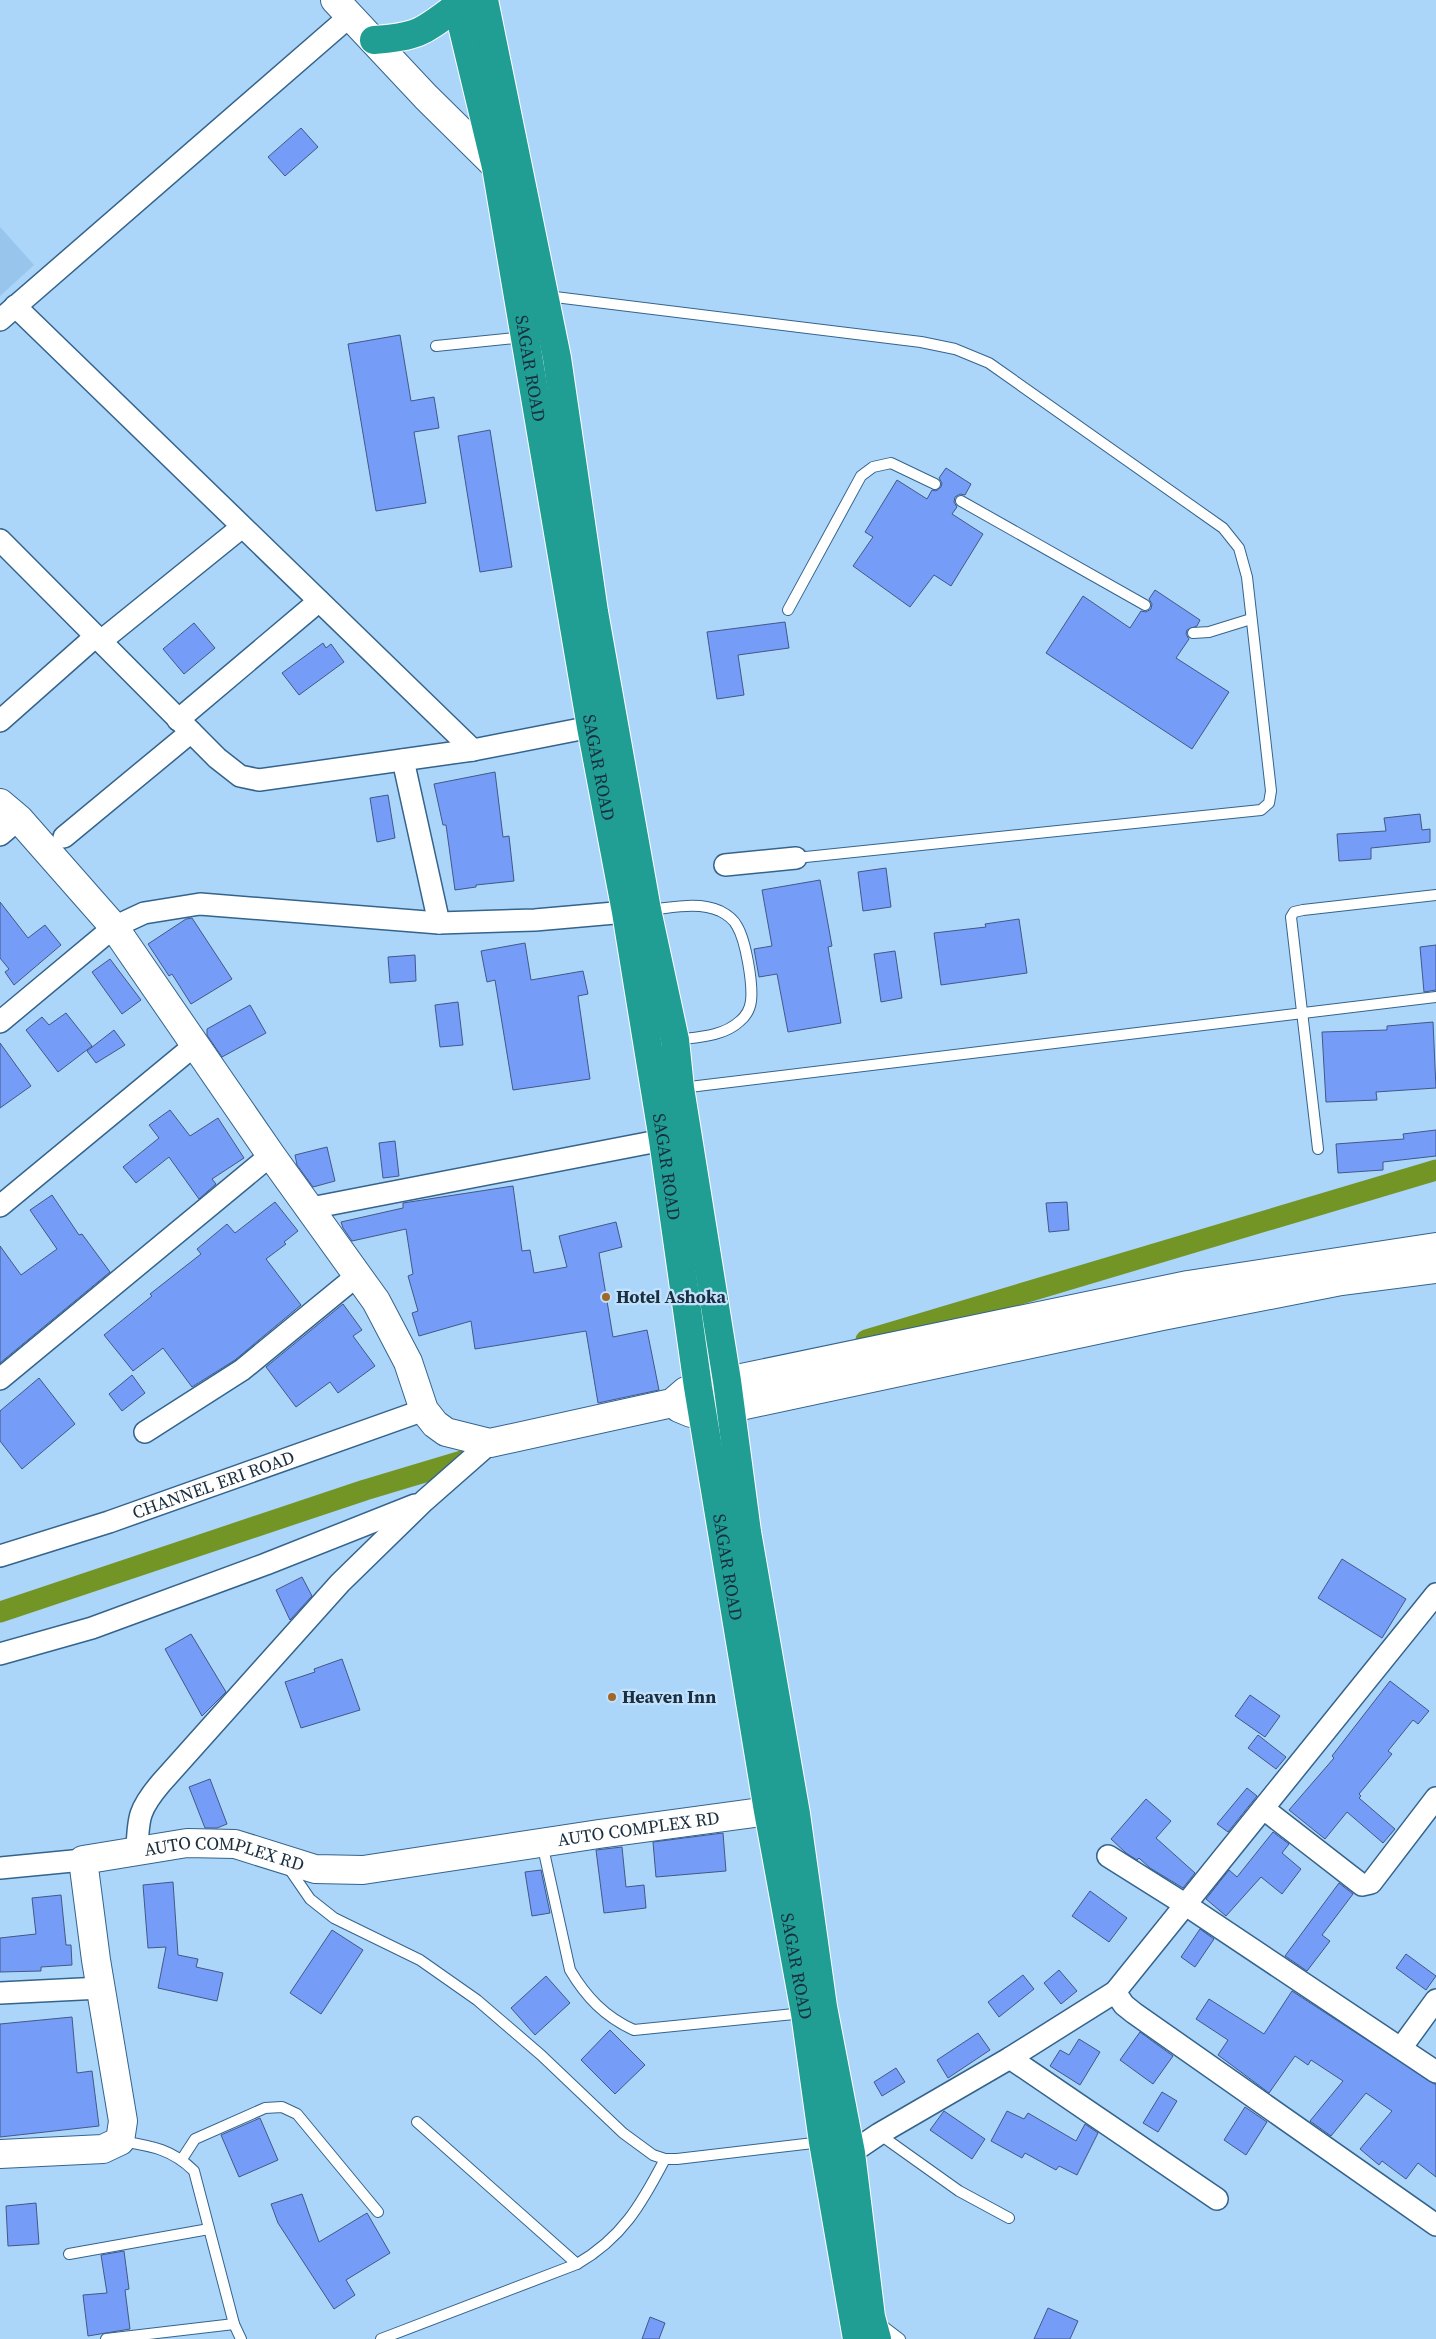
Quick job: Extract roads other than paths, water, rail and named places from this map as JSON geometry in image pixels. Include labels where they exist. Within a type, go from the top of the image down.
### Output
[{"type":"highway","name":"SAGAR ROAD","points":[[484,0],[557,358],[636,911],[668,1089],[727,1381],[747,1532],[796,1814],[824,2007],[851,2153],[868,2332]]},
{"type":"highway","name":"SAGAR ROAD","points":[[457,3],[496,168],[591,727],[636,911]]},
{"type":"highway","points":[[374,40],[404,38],[420,33],[457,3]]},
{"type":"highway","name":"SAGAR ROAD","points":[[668,1089],[663,1140],[700,1400],[768,1811],[805,2013],[823,2142],[868,2332]]},
{"type":"street","points":[[473,750],[242,526],[7,313],[343,8],[496,168],[524,191]]},
{"type":"street","points":[[0,721],[98,639],[242,526]]},
{"type":"street","points":[[1,542],[217,758],[240,776],[259,780],[403,760],[473,750],[591,727]]},
{"type":"street","points":[[64,837],[319,601]]},
{"type":"street","points":[[403,760],[439,923]]},
{"type":"street","points":[[6,819],[114,927],[271,1155],[311,1208],[376,1301],[408,1362],[424,1410],[435,1424],[446,1432],[490,1443],[672,1403],[684,1412],[727,1381],[1188,1284],[1436,1247]]},
{"type":"street","points":[[725,865],[796,858]]},
{"type":"street","points":[[0,1022],[114,927],[144,913],[200,904],[439,923],[536,920],[636,911]]},
{"type":"street","points":[[0,1206],[195,1045]]},
{"type":"street","points":[[311,1208],[663,1140]]},
{"type":"street","points":[[0,1379],[271,1155]]},
{"type":"street","points":[[700,1400],[731,1408],[1162,1316],[1341,1281],[1436,1269]]},
{"type":"street","points":[[145,1432],[242,1370],[358,1275]]},
{"type":"street","name":"CHANNEL ERI ROAD","points":[[0,1556],[109,1522],[424,1410]]},
{"type":"street","points":[[137,1851],[138,1822],[144,1803],[161,1783],[340,1583],[424,1501],[490,1443]]},
{"type":"street","points":[[0,1654],[101,1624],[266,1564],[424,1501]]},
{"type":"street","points":[[851,2153],[879,2134],[1010,2058],[1115,1992],[1436,1594]]},
{"type":"street","points":[[1264,1809],[1362,1885],[1367,1886],[1436,1798]]},
{"type":"street","name":"AUTO COMPLEX RD","points":[[84,1860],[187,1842],[235,1844],[315,1869],[363,1870],[768,1811]]},
{"type":"street","points":[[1108,1856],[1186,1905],[1436,2072]]},
{"type":"street","points":[[0,1868],[84,1860],[101,1988],[123,2121],[120,2141],[103,2149],[0,2154]]},
{"type":"street","points":[[0,1993],[101,1988]]},
{"type":"street","points":[[1115,1992],[1124,2005],[1436,2225]]},
{"type":"street","points":[[1401,2048],[1436,2000]]},
{"type":"street","points":[[1010,2058],[1217,2200]]},
{"type":"lane","points":[[544,296],[921,342],[955,349],[988,363],[1223,528],[1239,548],[1247,577],[1270,791],[1269,803],[1261,810],[796,858]]},
{"type":"lane","points":[[436,346],[525,337]]},
{"type":"lane","points":[[788,610],[861,476],[873,467],[891,463],[935,484]]},
{"type":"lane","points":[[961,501],[1146,605]]},
{"type":"lane","points":[[1192,633],[1209,632],[1251,619]]},
{"type":"lane","points":[[1318,1149],[1304,1013],[1291,917],[1294,912],[1436,895]]},
{"type":"lane","points":[[636,911],[695,906],[714,909],[729,916],[737,925],[741,936],[751,986],[751,1003],[747,1013],[729,1030],[714,1035],[661,1042]]},
{"type":"lane","points":[[668,1089],[1436,997]]},
{"type":"lane","points":[[542,1843],[570,1970],[581,1988],[596,2005],[616,2022],[634,2030],[805,2013]]},
{"type":"lane","points":[[282,1858],[310,1899],[334,1918],[420,1960],[477,2000],[541,2055],[623,2132],[653,2155],[665,2160],[823,2142]]},
{"type":"lane","points":[[182,2159],[195,2139],[265,2108],[282,2107],[297,2114],[378,2212]]},
{"type":"lane","points":[[417,2122],[577,2264]]},
{"type":"lane","points":[[879,2134],[959,2191],[1009,2218]]},
{"type":"lane","points":[[120,2141],[157,2148],[182,2159],[194,2172],[234,2324],[241,2339]]},
{"type":"lane","points":[[381,2339],[577,2264],[598,2252],[619,2233],[642,2203],[665,2160]]},
{"type":"lane","points":[[69,2254],[209,2229]]},
{"type":"lane","points":[[106,2339],[234,2324]]},
{"type":"lane","points":[[868,2332],[900,2339]]},
{"type":"waterway","points":[[866,1340],[1436,1170]]},
{"type":"waterway","points":[[0,1612],[365,1490],[475,1457]]},
{"type":"place","name":"Hotel Ashoka","points":[[606,1297]]},
{"type":"place","name":"Heaven Inn","points":[[612,1697]]}]
